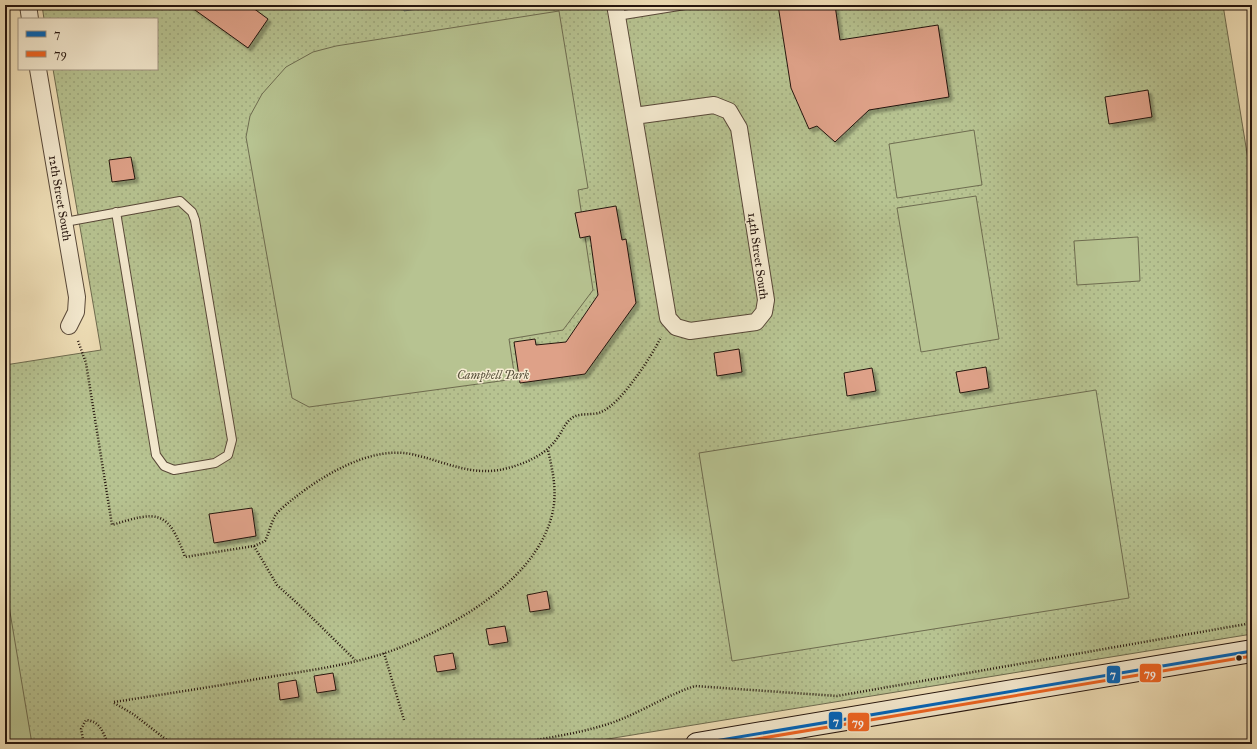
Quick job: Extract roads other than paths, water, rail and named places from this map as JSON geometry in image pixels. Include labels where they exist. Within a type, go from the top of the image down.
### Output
[{"type":"street","points":[[28,5],[30,18]]},
{"type":"street","points":[[616,10],[634,116]]},
{"type":"street","name":"12th Street South","points":[[38,70],[77,297],[76,312],[69,326]]},
{"type":"street","name":"14th Street South","points":[[714,105],[729,111],[740,132],[766,300],[764,312],[756,322],[690,331],[676,328],[668,318],[634,116],[714,105]]},
{"type":"street","points":[[697,744],[1252,651]]},
{"type":"lane","points":[[616,10],[685,5]]},
{"type":"lane","points":[[65,222],[116,212],[180,201],[192,212],[232,440],[228,455],[215,463],[174,470],[164,466],[156,455],[116,212]]},
{"type":"park label","name":"Campbell Park","points":[[493,375]]}]
